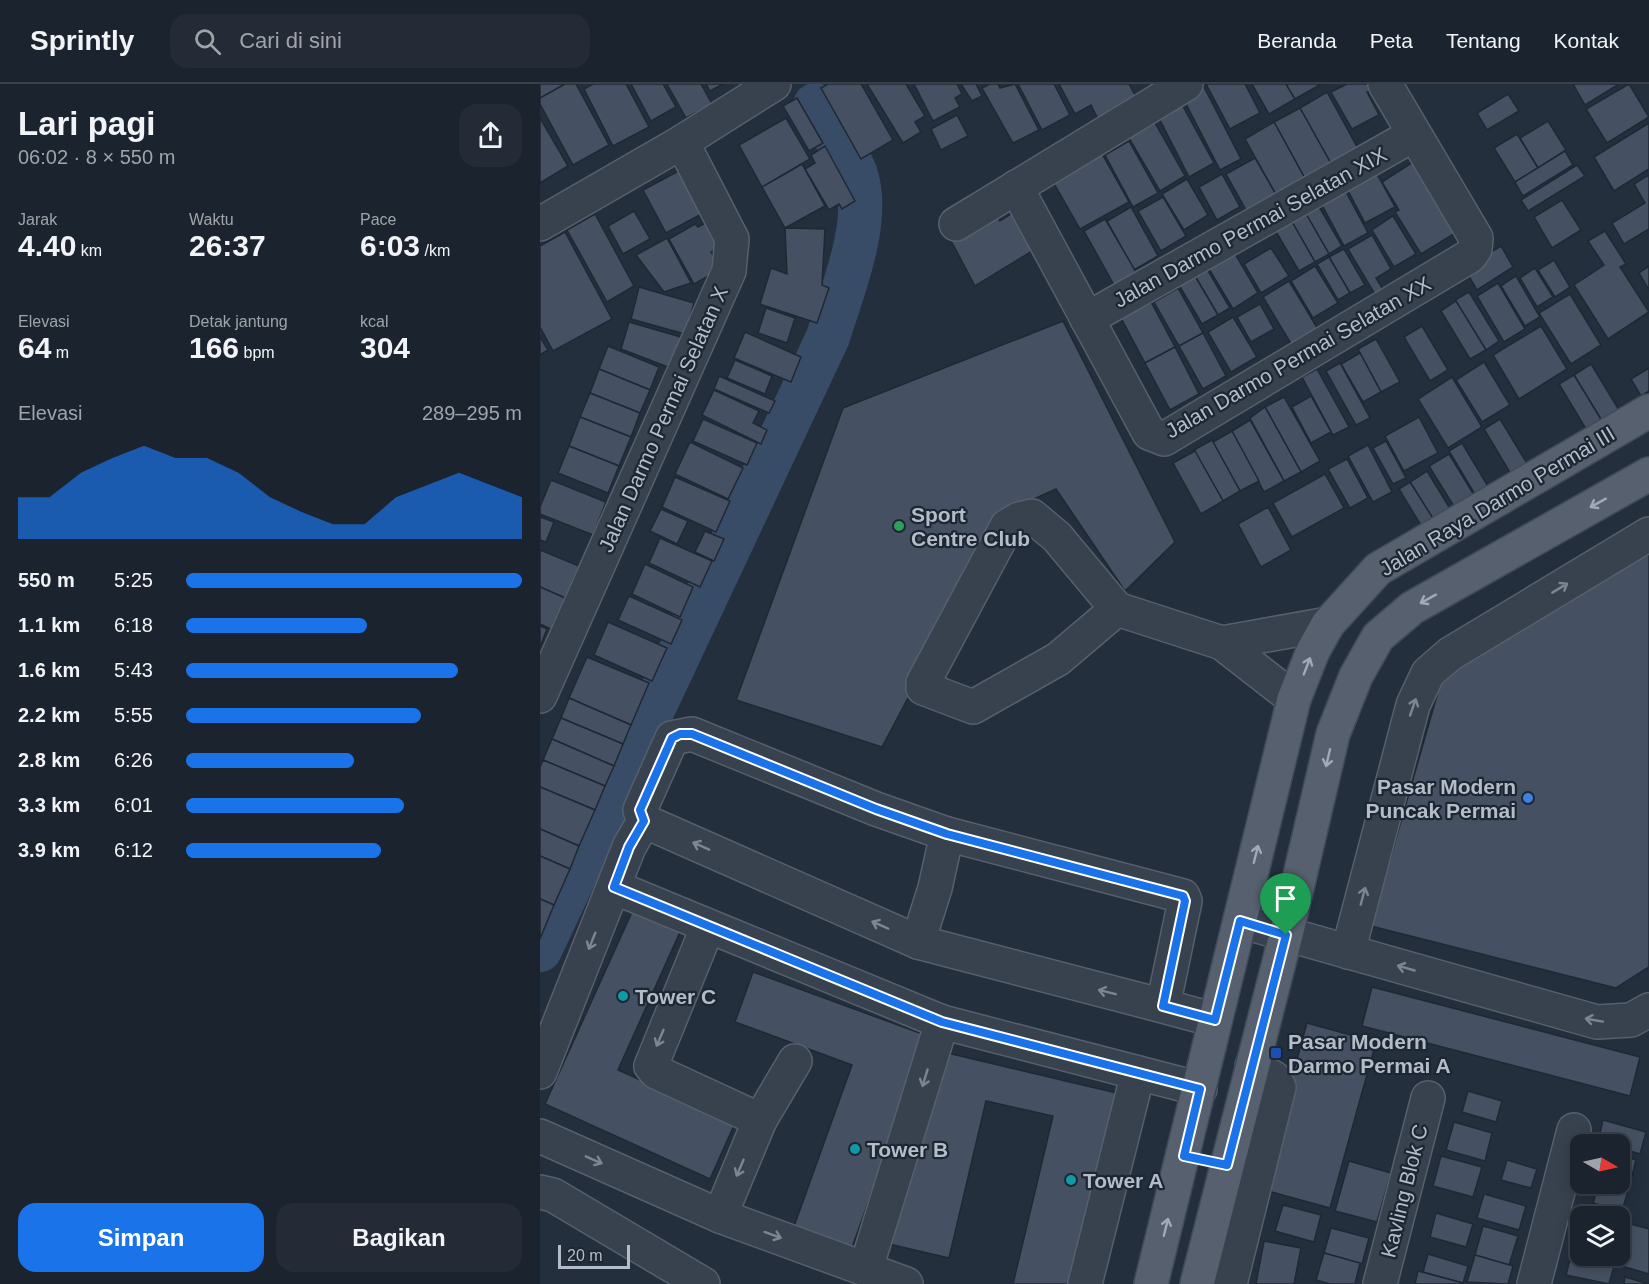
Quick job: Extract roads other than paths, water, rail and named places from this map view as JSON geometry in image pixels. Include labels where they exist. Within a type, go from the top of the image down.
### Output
[{"type":"main road","name":"Jalan Raya Darmo Permai III","points":[[1151,1284],[1294,699],[1312,651],[1328,624],[1378,569],[1649,411]]},
{"type":"main road","points":[[1197,1284],[1286,935],[1333,734],[1356,676],[1378,637],[1412,608],[1649,474]]},
{"type":"main road","points":[[1184,1156],[1227,1165]]},
{"type":"street","points":[[540,224],[682,142],[774,84]]},
{"type":"street","points":[[956,224],[1186,84]]},
{"type":"street","points":[[1385,84],[1413,135]]},
{"type":"street","name":"Jalan Darmo Permai Selatan XX","points":[[1016,187],[1149,433],[1164,439],[1470,256],[1476,238],[1413,135]]},
{"type":"street","name":"Jalan Darmo Permai Selatan XIX","points":[[1087,319],[1413,135]]},
{"type":"street","name":"Jalan Darmo Permai Selatan X","points":[[540,696],[729,271],[732,238],[682,142]]},
{"type":"street","points":[[1117,609],[1058,659],[973,707],[922,688],[1007,526],[1019,519],[1032,516],[1057,537],[1117,609],[1222,643],[1294,699]]},
{"type":"street","points":[[1348,952],[1413,705],[1428,673],[1450,654],[1649,534]]},
{"type":"street","points":[[1222,643],[1328,624]]},
{"type":"street","points":[[1163,1006],[1185,901],[1183,896],[947,834],[876,809],[692,734],[672,738],[640,810],[644,821],[918,942],[1215,1020]]},
{"type":"street","points":[[540,1072],[629,847],[644,821]]},
{"type":"street","points":[[918,942],[935,888],[947,834]]},
{"type":"street","points":[[614,887],[942,1022],[1200,1089]]},
{"type":"street","points":[[1240,921],[1597,1022],[1631,1020],[1649,1010]]},
{"type":"street","points":[[708,926],[651,1066],[656,1072],[760,1120]]},
{"type":"street","points":[[866,1268],[942,1022]]},
{"type":"street","points":[[720,1216],[760,1120],[795,1061]]},
{"type":"street","points":[[1230,1284],[1279,1087],[1274,1078],[1252,1065]]},
{"type":"street","points":[[1085,1284],[1138,1073]]},
{"type":"street","name":"Kavling Blok C","points":[[1380,1284],[1428,1098]]},
{"type":"street","points":[[1534,1284],[1574,1130]]},
{"type":"street","points":[[540,1136],[720,1216],[906,1284]]},
{"type":"street","points":[[540,1192],[553,1195],[703,1284]]},
{"type":"waterway","points":[[540,950],[828,337],[853,258],[860,216],[860,196],[857,178],[850,161],[815,105]]},
{"type":"place","name":"Sport Centre Club","points":[[899,526]]},
{"type":"place","name":"Pasar Modern Puncak Permai","points":[[1528,798]]},
{"type":"place","name":"Tower C","points":[[623,996]]},
{"type":"place","name":"Pasar Modern Darmo Permai A","points":[[1276,1053]]},
{"type":"place","name":"Tower B","points":[[855,1149]]},
{"type":"place","name":"Tower A","points":[[1071,1180]]}]
